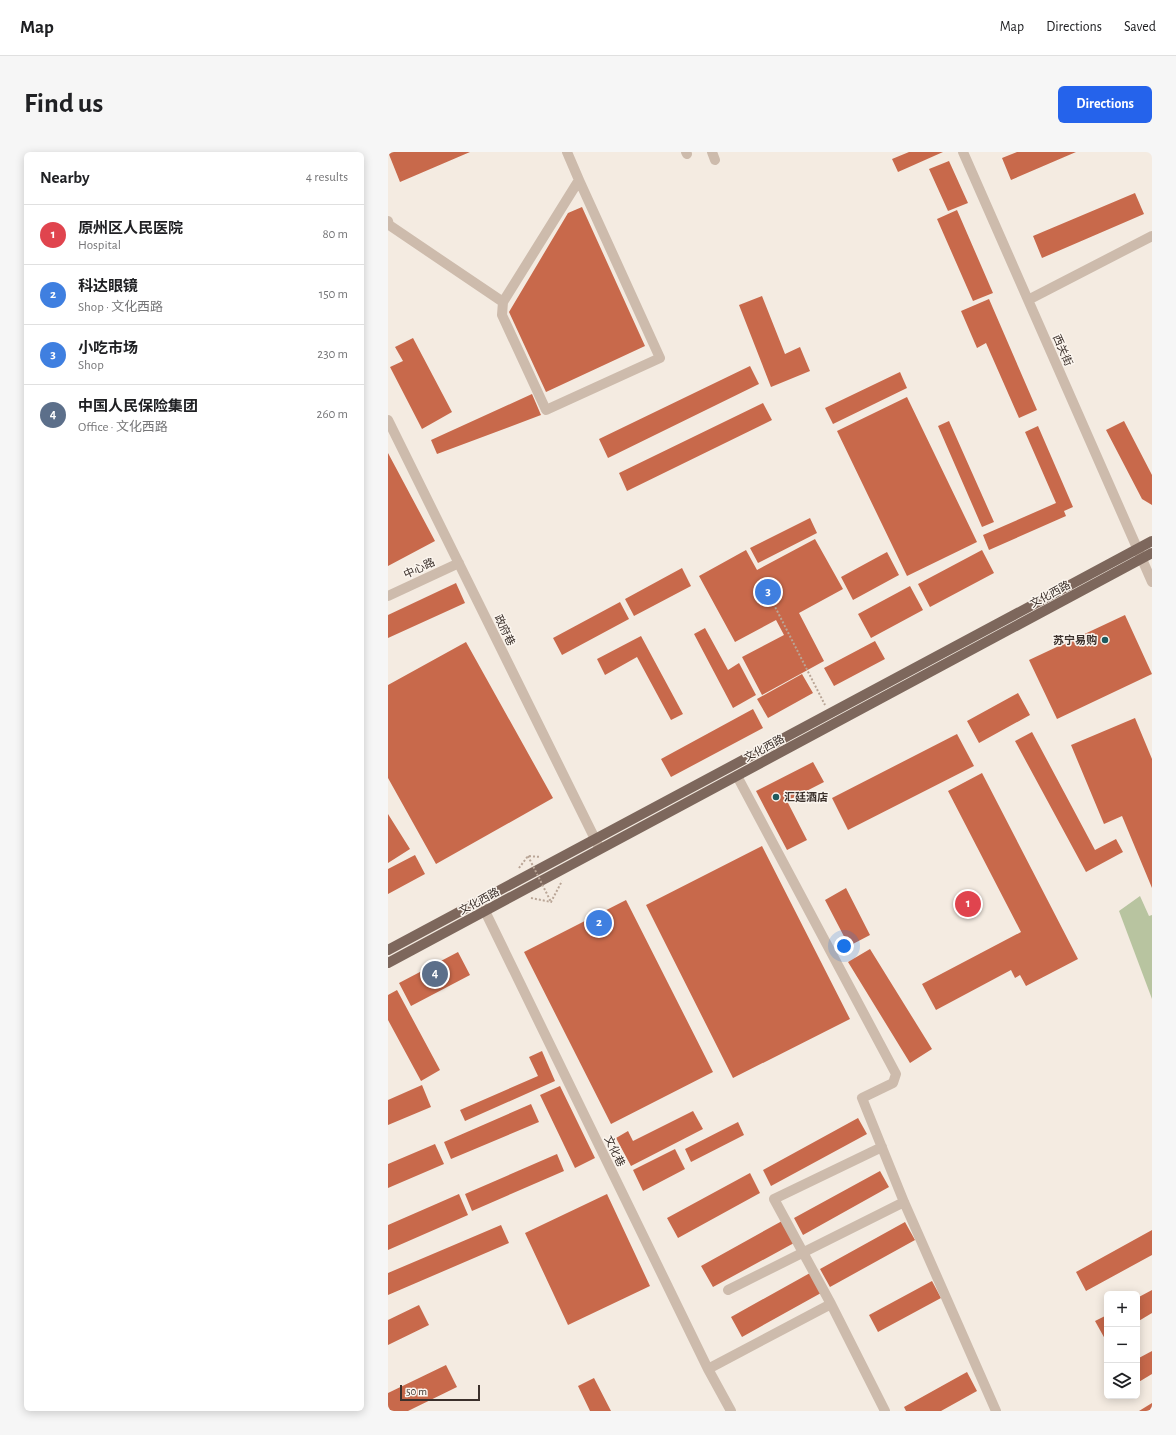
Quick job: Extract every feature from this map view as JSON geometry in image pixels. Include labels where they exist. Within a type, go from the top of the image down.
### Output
[{"type":"main road","name":"文化西路","points":[[388,950],[1152,541]]},
{"type":"main road","name":"文化西路","points":[[388,963],[1152,553]]},
{"type":"street","points":[[567,152],[660,358],[546,410],[502,315],[503,302],[579,180]]},
{"type":"street","name":"西关街","points":[[963,152],[1152,582]]},
{"type":"street","points":[[388,221],[389,225],[503,302]]},
{"type":"street","points":[[1028,300],[1152,236]]},
{"type":"street","name":"政府巷","points":[[388,420],[600,850]]},
{"type":"street","name":"中心路","points":[[388,596],[459,563]]},
{"type":"street","points":[[737,776],[896,1074],[893,1083],[862,1098],[904,1202],[996,1411]]},
{"type":"street","name":"文化巷","points":[[480,901],[708,1369],[731,1411]]},
{"type":"street","points":[[882,1147],[774,1200],[831,1304],[885,1411]]},
{"type":"street","points":[[728,1290],[904,1202]]},
{"type":"street","points":[[708,1369],[831,1304]]},
{"type":"path","points":[[768,592],[830,714]]},
{"type":"path","points":[[528,856],[552,902]]},
{"type":"path","points":[[552,902],[570,866]]},
{"type":"path","points":[[516,895],[552,902]]},
{"type":"green space","points":[[1140,896],[1149,916],[1152,915],[1152,999],[1119,911]]},
{"type":"building","points":[[388,152],[470,152],[400,182]]},
{"type":"building","points":[[909,152],[943,152],[898,172],[892,159]]},
{"type":"building","points":[[1017,152],[1076,152],[1011,180],[1002,158]]},
{"type":"building","points":[[949,161],[968,203],[948,211],[929,169]]},
{"type":"building","points":[[1135,193],[1144,214],[1042,258],[1033,236]]},
{"type":"building","points":[[582,207],[645,346],[546,392],[509,312],[568,213]]},
{"type":"building","points":[[957,210],[993,293],[973,301],[937,219]]},
{"type":"building","points":[[762,296],[785,354],[800,347],[810,371],[771,387],[739,305]]},
{"type":"building","points":[[989,299],[1037,410],[1019,418],[986,343],[977,348],[961,311]]},
{"type":"building","points":[[413,338],[452,412],[422,429],[390,367],[403,361],[395,347]]},
{"type":"building","points":[[750,366],[759,384],[608,458],[599,439]]},
{"type":"building","points":[[900,372],[907,388],[833,424],[825,408]]},
{"type":"building","points":[[532,394],[541,415],[437,454],[431,440]]},
{"type":"building","points":[[907,397],[977,542],[907,576],[837,431]]},
{"type":"building","points":[[763,403],[772,420],[627,491],[619,473]]},
{"type":"building","points":[[949,421],[994,522],[982,527],[938,426]]},
{"type":"building","points":[[1124,421],[1152,475],[1152,505],[1142,499],[1106,430]]},
{"type":"building","points":[[1038,426],[1073,507],[1064,511],[1066,516],[989,550],[983,535],[1056,503],[1025,432]]},
{"type":"building","points":[[388,453],[435,541],[388,566]]},
{"type":"building","points":[[810,518],[817,533],[758,563],[750,548]]},
{"type":"building","points":[[815,539],[843,589],[799,613],[824,661],[762,695],[742,657],[784,635],[776,620],[735,642],[699,576],[746,550],[757,570]]},
{"type":"building","points":[[982,550],[994,573],[930,607],[918,584]]},
{"type":"building","points":[[887,552],[899,575],[853,600],[841,577]]},
{"type":"building","points":[[682,568],[691,586],[634,616],[625,599]]},
{"type":"building","points":[[456,583],[465,603],[388,638],[388,615]]},
{"type":"building","points":[[910,586],[923,610],[871,638],[858,614]]},
{"type":"building","points":[[620,602],[629,619],[562,655],[553,638]]},
{"type":"building","points":[[1125,615],[1152,674],[1057,719],[1029,660]]},
{"type":"building","points":[[705,628],[728,670],[739,663],[756,695],[733,708],[694,634]]},
{"type":"building","points":[[641,636],[683,714],[671,720],[637,657],[605,675],[597,659]]},
{"type":"building","points":[[875,641],[885,659],[834,686],[824,668]]},
{"type":"building","points":[[466,642],[553,798],[436,864],[388,778],[388,685]]},
{"type":"building","points":[[802,674],[813,693],[768,718],[757,699]]},
{"type":"building","points":[[1018,693],[1030,715],[979,743],[967,721]]},
{"type":"building","points":[[753,709],[763,728],[671,777],[661,759]]},
{"type":"building","points":[[1135,718],[1152,759],[1152,888],[1122,816],[1104,824],[1071,745]]},
{"type":"building","points":[[1032,732],[1095,850],[1116,839],[1123,852],[1086,872],[1015,741]]},
{"type":"building","points":[[957,734],[974,766],[848,830],[832,798]]},
{"type":"building","points":[[813,762],[824,782],[787,801],[807,840],[787,850],[756,791]]},
{"type":"building","points":[[982,773],[1078,959],[1026,986],[1020,975],[1015,978],[1011,970],[936,1010],[922,984],[1021,932],[948,791]]},
{"type":"building","points":[[388,814],[410,849],[388,863]]},
{"type":"building","points":[[762,846],[850,1019],[733,1078],[646,905]]},
{"type":"building","points":[[415,855],[425,874],[388,894],[388,869]]},
{"type":"building","points":[[846,888],[870,935],[849,946],[825,900]]},
{"type":"building","points":[[626,900],[713,1072],[611,1124],[524,952]]},
{"type":"building","points":[[870,949],[932,1049],[910,1063],[848,962]]},
{"type":"building","points":[[458,952],[470,975],[411,1006],[399,983]]},
{"type":"building","points":[[397,990],[440,1070],[421,1081],[388,1020],[388,995]]},
{"type":"building","points":[[542,1051],[555,1081],[465,1121],[460,1110],[538,1076],[529,1057]]},
{"type":"building","points":[[422,1085],[431,1107],[388,1125],[388,1100]]},
{"type":"building","points":[[560,1086],[595,1158],[575,1168],[540,1095]]},
{"type":"building","points":[[531,1104],[539,1122],[451,1159],[444,1142]]},
{"type":"building","points":[[693,1111],[703,1129],[631,1166],[616,1138],[628,1131],[633,1141]]},
{"type":"building","points":[[858,1118],[867,1134],[771,1186],[763,1170]]},
{"type":"building","points":[[738,1122],[744,1135],[691,1162],[685,1149]]},
{"type":"building","points":[[435,1144],[444,1164],[388,1188],[388,1164]]},
{"type":"building","points":[[675,1149],[685,1169],[643,1191],[633,1170]]},
{"type":"building","points":[[557,1154],[564,1171],[472,1211],[465,1194]]},
{"type":"building","points":[[880,1171],[889,1187],[803,1235],[794,1218]]},
{"type":"building","points":[[750,1173],[760,1193],[678,1238],[667,1218]]},
{"type":"building","points":[[459,1194],[468,1215],[388,1250],[388,1225]]},
{"type":"building","points":[[607,1194],[650,1286],[568,1325],[525,1233]]},
{"type":"building","points":[[782,1221],[794,1243],[713,1287],[701,1266]]},
{"type":"building","points":[[905,1222],[915,1240],[830,1287],[820,1269]]},
{"type":"building","points":[[501,1225],[509,1243],[388,1295],[388,1273]]},
{"type":"building","points":[[1152,1230],[1152,1255],[1086,1291],[1076,1272]]},
{"type":"building","points":[[810,1273],[821,1293],[742,1337],[731,1317]]},
{"type":"building","points":[[932,1281],[941,1298],[878,1332],[869,1315]]},
{"type":"building","points":[[1152,1290],[1152,1313],[1140,1320],[1140,1296]]},
{"type":"building","points":[[419,1305],[429,1325],[388,1345],[388,1320]]},
{"type":"building","points":[[1104,1316],[1104,1337],[1095,1321]]},
{"type":"building","points":[[1152,1351],[1152,1374],[1140,1381],[1140,1363],[1140,1357]]},
{"type":"building","points":[[446,1365],[457,1387],[408,1411],[388,1411],[388,1393]]},
{"type":"building","points":[[967,1372],[977,1391],[941,1411],[906,1411],[904,1407]]},
{"type":"building","points":[[594,1378],[611,1411],[590,1411],[578,1386]]},
{"type":"building","points":[[1152,1403],[1152,1411],[1139,1411]]},
{"type":"place","name":"小吃市场","points":[[768,592]]},
{"type":"place","name":"苏宁易购","points":[[1105,640]]},
{"type":"place","name":"汇廷酒店","points":[[776,797]]},
{"type":"place","name":"原州区人民医院","points":[[968,904]]},
{"type":"place","name":"科达眼镜","points":[[599,923]]},
{"type":"place","name":"中国人民保险集团","points":[[435,974]]}]
